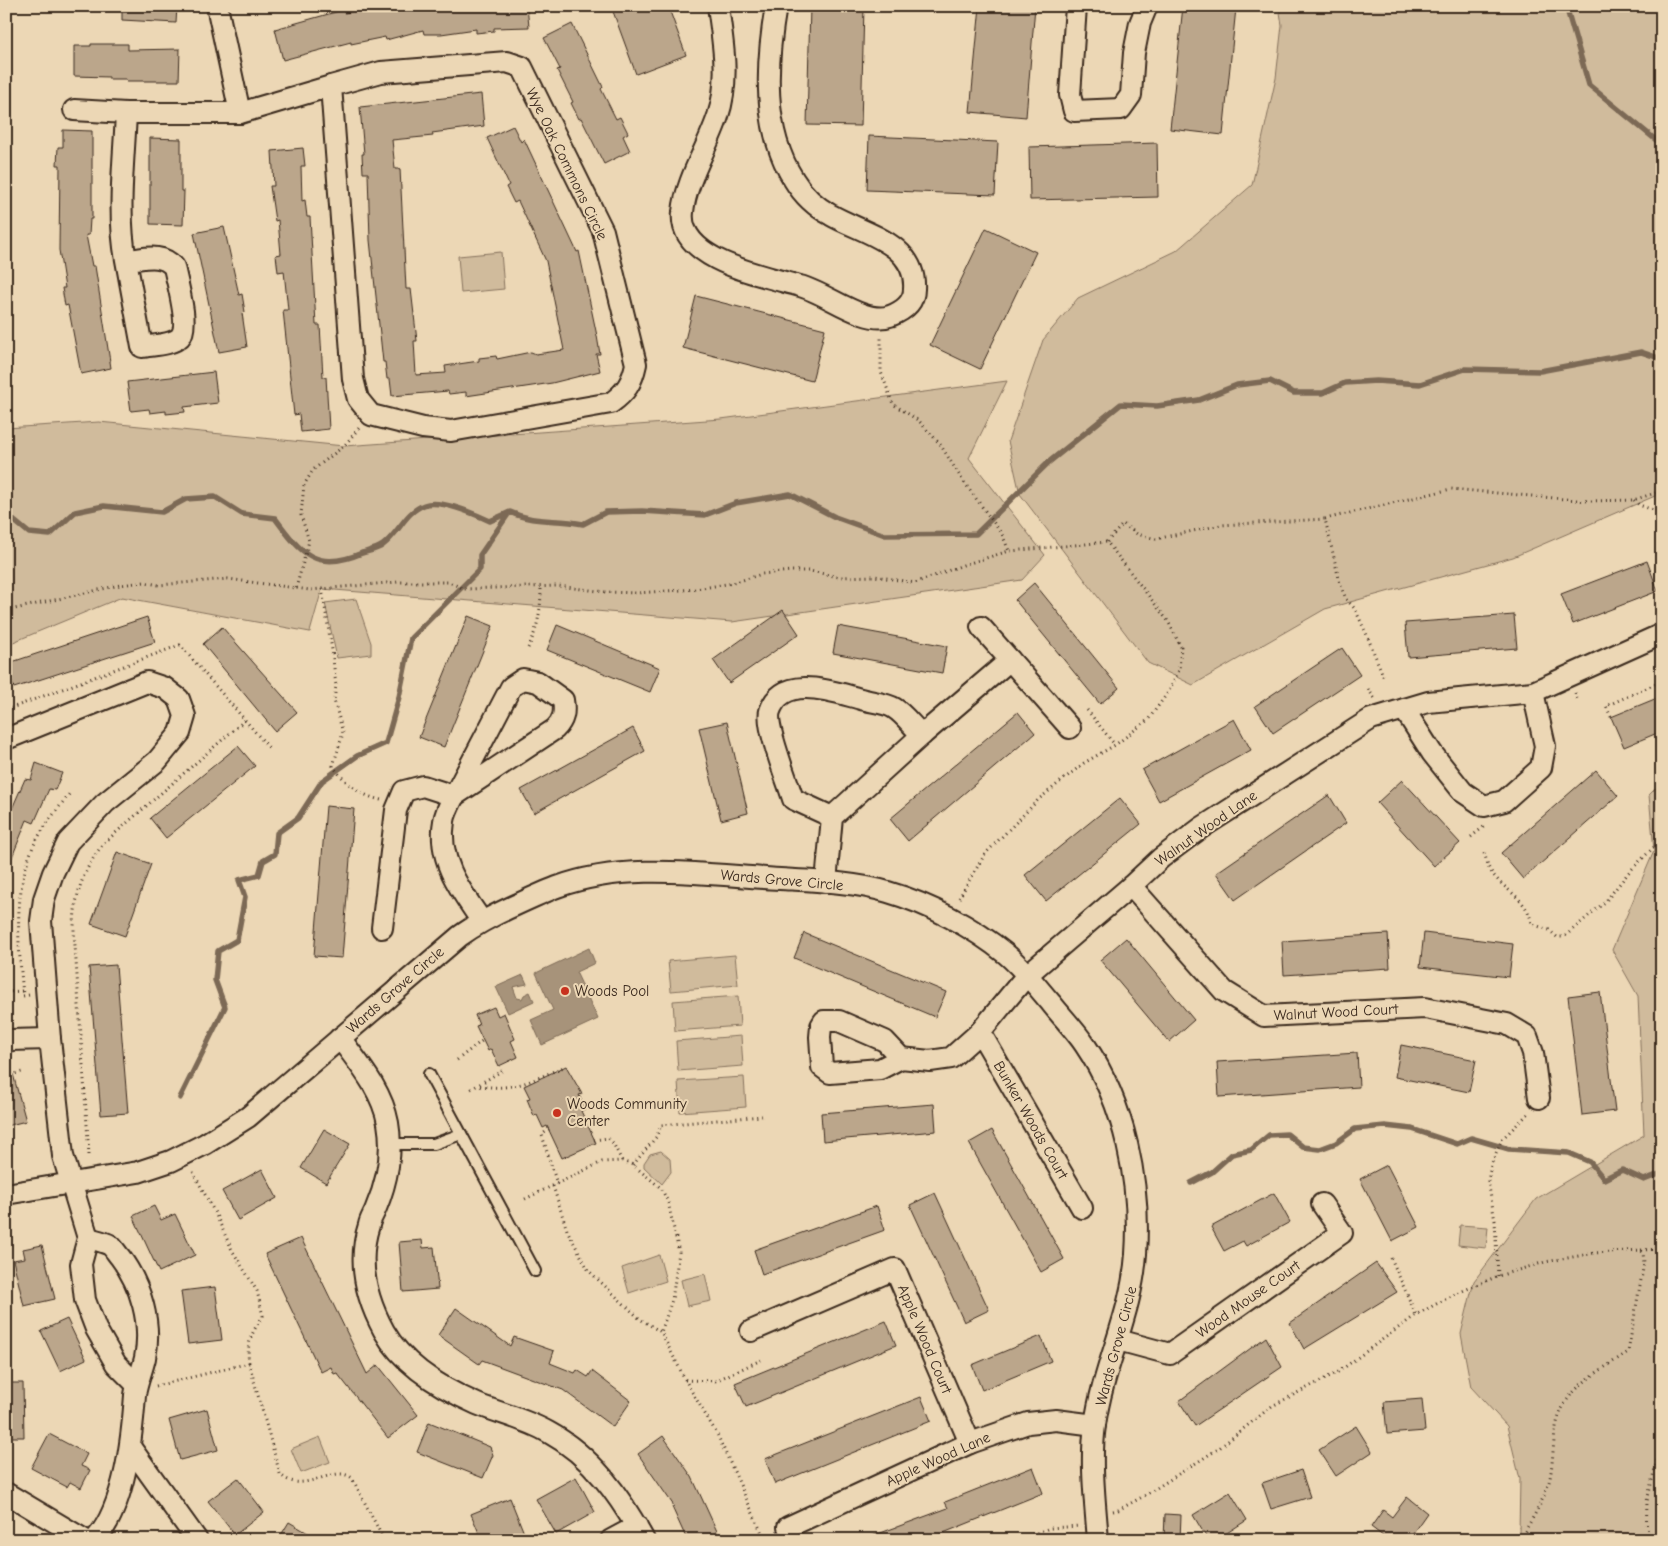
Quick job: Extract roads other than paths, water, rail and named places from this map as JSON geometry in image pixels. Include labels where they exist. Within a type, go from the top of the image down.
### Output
[{"type":"street","points":[[217,6],[240,113]]},
{"type":"street","points":[[718,6],[724,48],[725,82],[718,115],[686,198],[682,213],[684,228],[693,242],[708,254],[734,267],[809,288],[869,317],[881,319],[907,306],[913,296],[912,270],[906,259],[883,240],[830,215],[807,197],[784,162],[772,126],[770,67],[776,6]]},
{"type":"street","points":[[1076,6],[1070,95],[1074,111],[1121,109],[1131,95],[1134,53],[1140,23],[1147,6]]},
{"type":"street","name":"Wye Oak Commons Circle","points":[[74,110],[126,113],[240,113],[331,86],[381,72],[507,62],[522,67],[603,231],[636,364],[632,381],[624,393],[611,403],[451,431],[423,428],[371,415],[358,399],[353,379],[331,86]]},
{"type":"street","points":[[126,113],[122,213],[126,260],[142,347],[173,341],[180,337],[185,327],[174,267],[169,261],[161,257],[126,260]]},
{"type":"street","points":[[981,627],[1070,728]]},
{"type":"street","name":"Walnut Wood Lane","points":[[901,1058],[930,1061],[951,1058],[980,1032],[1027,975],[1161,858],[1201,828],[1372,719],[1428,702],[1533,692],[1662,634]]},
{"type":"street","points":[[826,882],[832,816],[922,735],[1010,660]]},
{"type":"street","points":[[454,796],[562,722],[565,710],[563,700],[538,682],[523,679],[511,686],[454,796],[444,821],[444,854],[452,876],[481,920]]},
{"type":"street","points":[[6,739],[147,682],[165,688],[179,700],[186,716],[180,733],[158,761],[105,804],[68,842],[53,873],[44,899],[41,921],[50,1039],[63,1156],[88,1238],[81,1264],[85,1300],[96,1329],[116,1364],[136,1384]]},
{"type":"street","points":[[832,816],[793,799],[770,728],[769,713],[776,700],[790,691],[804,688],[821,688],[894,708],[922,735]]},
{"type":"street","points":[[1404,709],[1432,752],[1463,792],[1484,806],[1504,801],[1541,768],[1544,746],[1533,692]]},
{"type":"street","points":[[382,928],[396,810],[399,799],[404,790],[423,786],[454,796]]},
{"type":"street","name":"Wards Grove Circle","points":[[6,1194],[138,1172],[171,1161],[205,1144],[248,1117],[438,953],[481,920],[559,886],[607,875],[678,873],[826,882],[888,892],[944,914],[999,949],[1027,975],[1085,1045],[1114,1103],[1125,1138],[1135,1194],[1137,1251],[1134,1283],[1107,1375],[1095,1425],[1094,1485],[1098,1540]]},
{"type":"street","name":"Walnut Wood Court","points":[[1131,886],[1224,991],[1264,1016],[1425,1008],[1507,1024],[1527,1036],[1533,1053],[1534,1106]]},
{"type":"street","name":"Bunker Woods Court","points":[[980,1032],[1082,1208]]},
{"type":"street","points":[[7,1037],[50,1039]]},
{"type":"street","points":[[340,1038],[375,1088],[388,1122],[390,1144],[384,1184],[366,1236],[364,1265],[371,1303],[385,1332],[406,1358],[452,1392],[479,1405],[528,1422],[568,1445],[608,1483],[641,1533],[611,1540]]},
{"type":"street","name":"Wood Mouse Court","points":[[1118,1340],[1170,1354],[1342,1232],[1322,1204]]},
{"type":"street","points":[[88,1238],[111,1245],[137,1286],[147,1322],[145,1358],[136,1384],[131,1448],[113,1512],[102,1533],[95,1540]]},
{"type":"street","name":"Apple Wood Court","points":[[750,1331],[895,1268],[970,1443]]},
{"type":"street","name":"Apple Wood Lane","points":[[788,1527],[970,1443],[1028,1423],[1056,1420],[1095,1425]]},
{"type":"street","points":[[131,1448],[197,1540]]},
{"type":"street","points":[[6,1493],[85,1540]]},
{"type":"lane","points":[[429,1074],[535,1271]]},
{"type":"lane","points":[[390,1144],[434,1144],[461,1134]]},
{"type":"waterway","points":[[1566,6],[1589,85],[1662,145]]},
{"type":"waterway","points":[[6,514],[29,533],[50,535],[75,512],[104,506],[162,512],[186,499],[215,497],[242,514],[275,518],[302,550],[321,560],[333,561],[346,559],[381,546],[389,540],[417,508],[431,504],[457,508],[490,521],[510,512],[528,518],[583,524],[606,512],[642,511],[705,515],[736,503],[790,494],[835,517],[885,535],[976,534],[1049,462],[1121,404],[1157,406],[1199,400],[1237,385],[1270,381],[1294,393],[1323,393],[1345,383],[1376,381],[1420,384],[1465,369],[1540,371],[1641,352],[1662,359]]},
{"type":"waterway","points":[[180,1098],[225,1007],[215,980],[218,951],[237,940],[245,897],[239,880],[259,875],[263,861],[275,854],[277,833],[298,818],[322,781],[357,756],[386,743],[399,697],[411,638],[480,569],[480,555],[509,513]]},
{"type":"waterway","points":[[1191,1183],[1212,1172],[1232,1154],[1251,1150],[1269,1135],[1287,1134],[1303,1147],[1320,1149],[1336,1143],[1355,1129],[1385,1126],[1412,1129],[1457,1144],[1471,1138],[1509,1149],[1569,1153],[1590,1162],[1604,1179],[1622,1170],[1644,1180],[1662,1173]]},
{"type":"place","name":"Woods Pool","points":[[565,991]]},
{"type":"place","name":"Woods Community Center","points":[[557,1113]]}]
